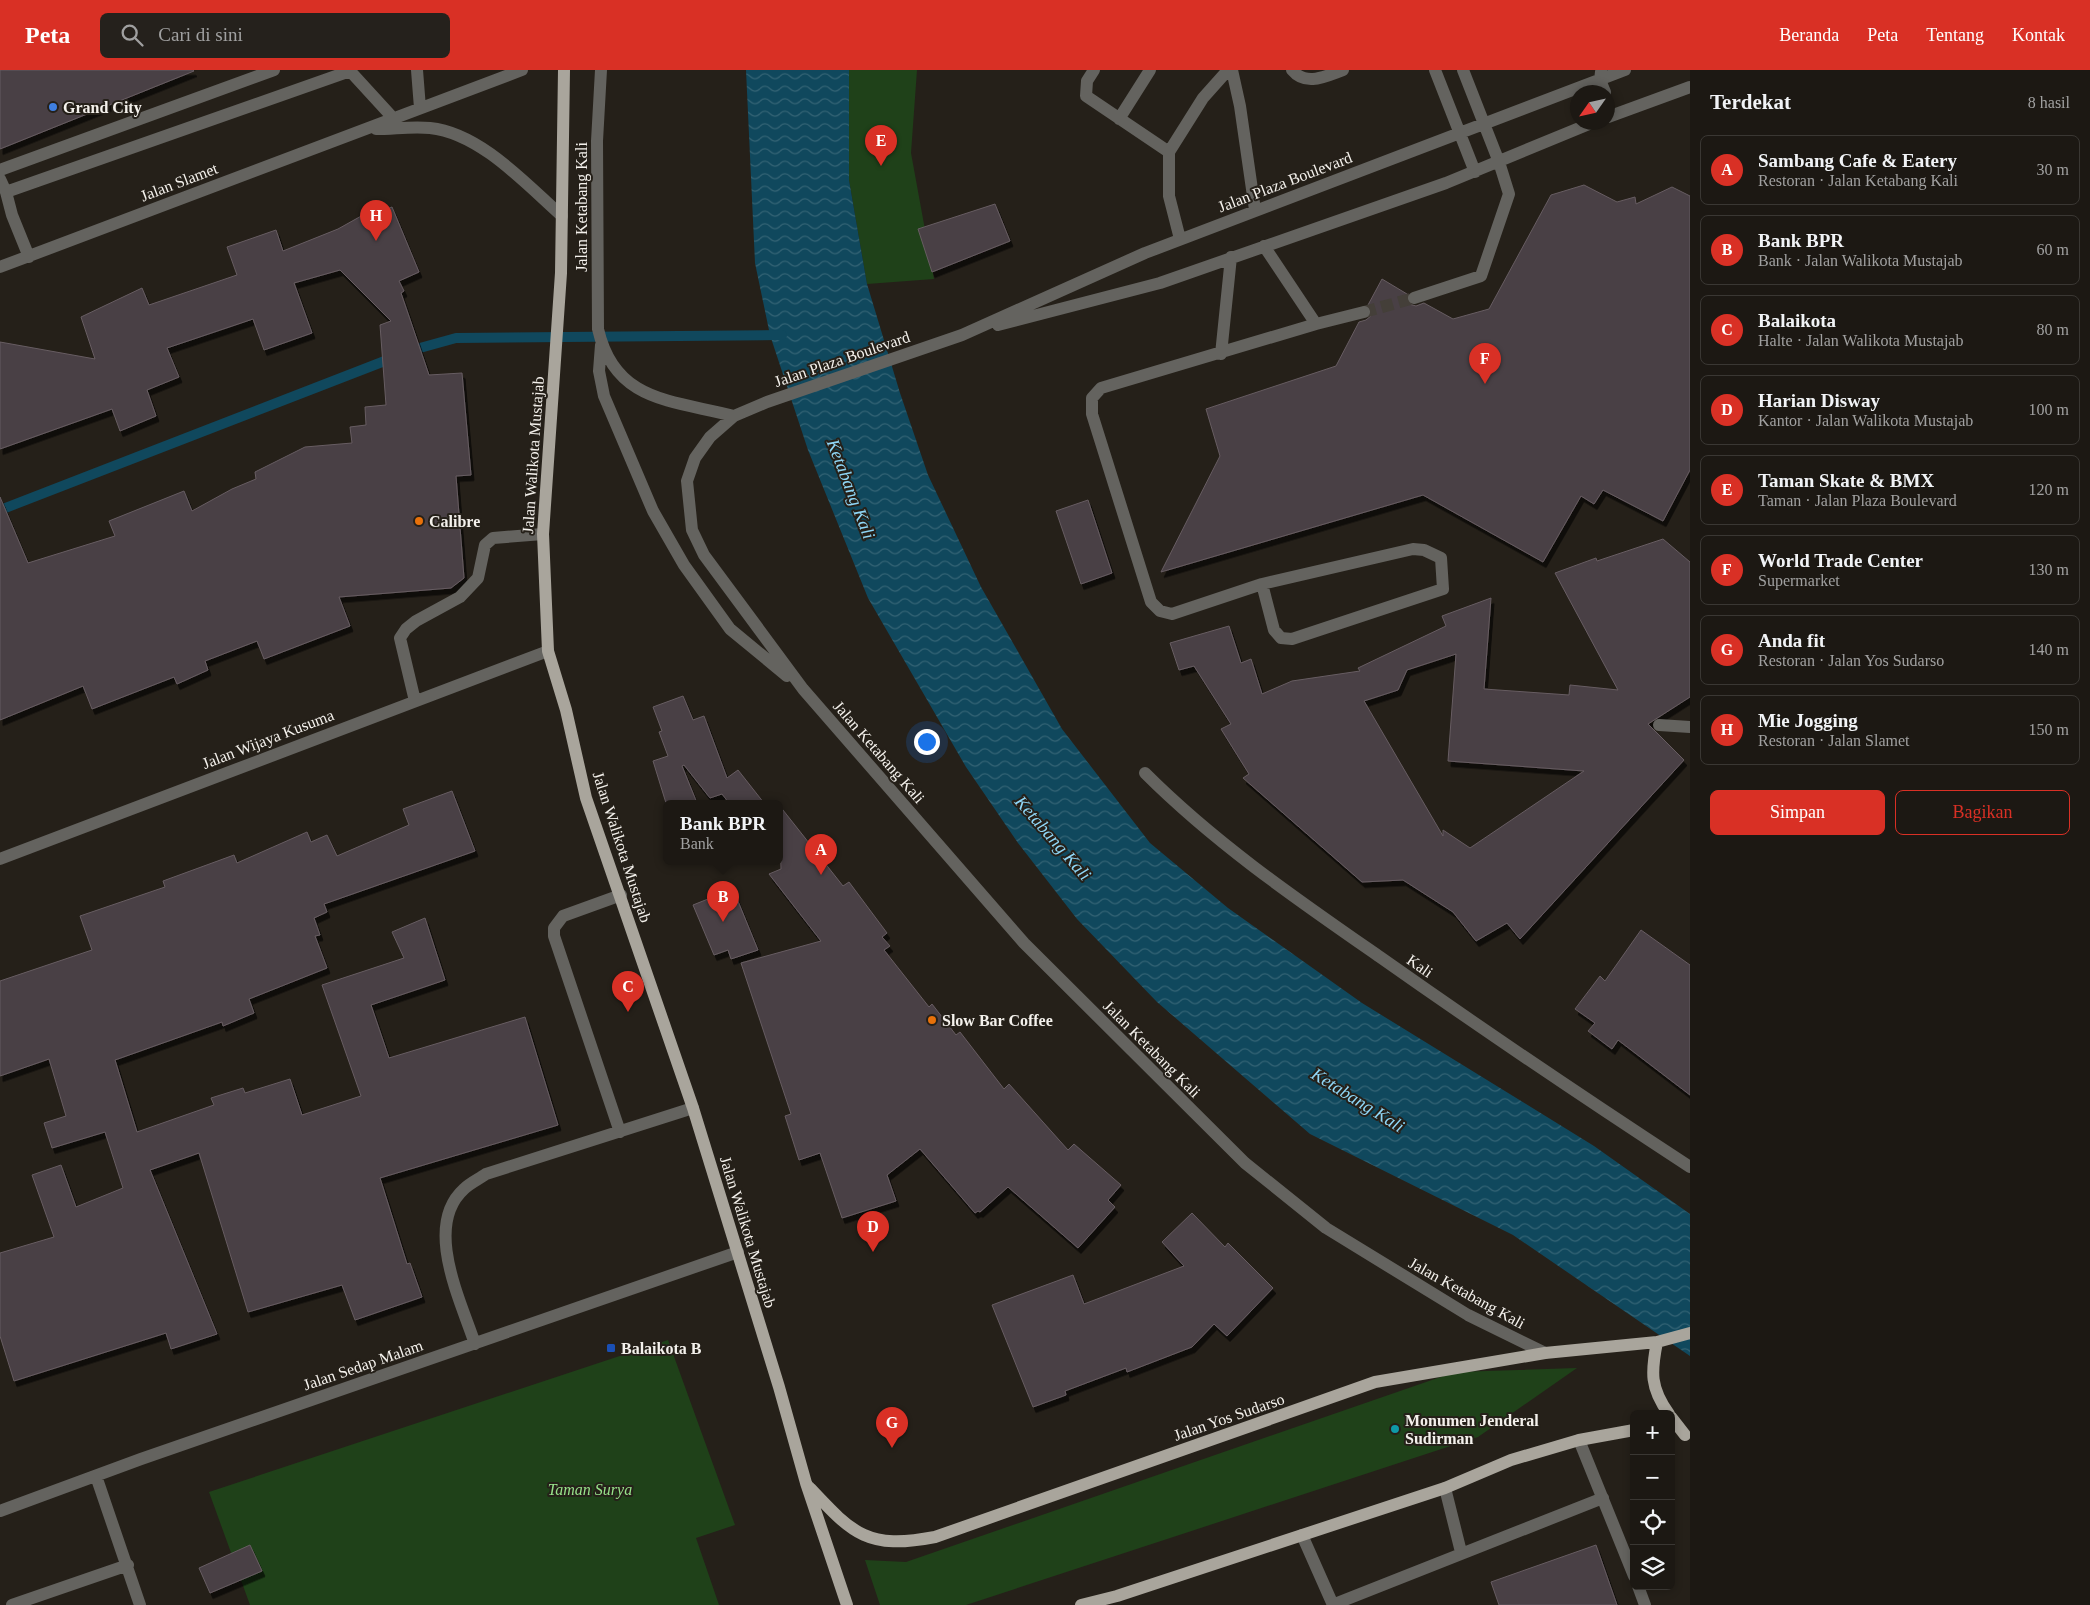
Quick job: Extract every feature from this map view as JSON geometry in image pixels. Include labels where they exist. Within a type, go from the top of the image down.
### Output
[{"type":"main road","name":"Jalan Walikota Mustajab","points":[[564,70],[558,324],[543,534],[548,651],[566,710],[586,798],[693,1108],[780,1387],[806,1483],[847,1605]]},
{"type":"main road","name":"Jalan Yos Sudarso","points":[[806,1483],[841,1522],[860,1535],[883,1542],[922,1540],[954,1531],[1375,1382],[1545,1353],[1661,1342],[1690,1333]]},
{"type":"main road","points":[[1661,1342],[1652,1367],[1654,1386],[1666,1410]]},
{"type":"main road","points":[[1675,1422],[1687,1438]]},
{"type":"main road","points":[[1081,1605],[1119,1600],[1302,1535],[1445,1488],[1511,1460],[1579,1440],[1630,1431]]},
{"type":"main road","points":[[1675,1434],[1687,1438]]},
{"type":"street","points":[[0,170],[274,70]]},
{"type":"street","points":[[417,70],[420,108]]},
{"type":"street","name":"Jalan Slamet","points":[[0,267],[370,129],[522,70]]},
{"type":"street","name":"Jalan Ketabang Kali","points":[[601,70],[597,141],[599,372],[604,396],[657,519],[684,564],[730,629],[803,689]]},
{"type":"street","points":[[1094,70],[1087,81],[1086,96],[1169,152]]},
{"type":"street","points":[[1119,119],[1150,70]]},
{"type":"street","points":[[1180,239],[1169,196],[1169,152],[1203,98],[1228,70]]},
{"type":"street","points":[[1232,70],[1240,106],[1255,210]]},
{"type":"street","points":[[1292,70],[1298,77],[1315,80],[1344,70]]},
{"type":"street","points":[[1435,70],[1475,172]]},
{"type":"street","points":[[1414,298],[1481,276],[1509,194],[1499,162],[1463,70]]},
{"type":"street","name":"Jalan Plaza Boulevard","points":[[734,416],[767,402],[962,335],[1180,239],[1484,124],[1601,75],[1625,70]]},
{"type":"street","points":[[6,192],[350,71],[394,119]]},
{"type":"street","points":[[1615,115],[1690,87]]},
{"type":"street","name":"Jalan Slamet","points":[[370,129],[430,128],[459,135],[504,164],[562,216]]},
{"type":"street","name":"Jalan Plaza Boulevard","points":[[962,335],[1160,284],[1231,257],[1475,172],[1575,130]]},
{"type":"street","points":[[0,179],[29,257]]},
{"type":"street","points":[[1264,246],[1316,324]]},
{"type":"street","points":[[1221,354],[1231,257]]},
{"type":"street","points":[[1262,584],[1274,630],[1281,638],[1292,639],[1443,589],[1441,558],[1424,550],[1413,550],[1262,584],[1172,614],[1160,611],[1152,602],[1092,414],[1092,398],[1101,388],[1221,354],[1316,324],[1364,312]]},
{"type":"street","points":[[600,337],[621,375],[629,384],[643,393],[734,416]]},
{"type":"street","name":"Jalan Ketabang Kali","points":[[734,416],[710,437],[695,458],[687,481],[692,530],[704,554],[803,689],[1024,943],[1245,1163],[1326,1228],[1468,1315],[1545,1353]]},
{"type":"street","points":[[414,701],[400,638],[406,629],[416,621],[460,597],[478,578],[485,545],[493,538],[543,534]]},
{"type":"street","name":"Jalan Wijaya Kusuma","points":[[0,859],[548,651]]},
{"type":"street","points":[[1659,726],[1690,727]]},
{"type":"street","name":"Kali","points":[[1145,773],[1172,800],[1234,853],[1286,891],[1520,1055],[1690,1167]]},
{"type":"street","points":[[620,1132],[554,936],[554,928],[563,916],[621,895]]},
{"type":"street","points":[[475,1344],[444,1249],[446,1216],[463,1190],[486,1174],[693,1108]]},
{"type":"street","name":"Jalan Sedap Malam","points":[[0,1511],[738,1252]]},
{"type":"street","points":[[1579,1440],[1630,1566]]},
{"type":"street","points":[[96,1476],[140,1605]]},
{"type":"street","points":[[1445,1488],[1461,1552]]},
{"type":"street","points":[[1302,1535],[1332,1605],[1461,1552],[1603,1498]]},
{"type":"street","points":[[12,1605],[128,1565]]},
{"type":"street","points":[[1639,1590],[1645,1605]]},
{"type":"green space","points":[[849,70],[917,70],[911,153],[934,279],[867,284],[849,180]]},
{"type":"green space","name":"Taman Surya","points":[[668,1340],[735,1525],[696,1538],[719,1605],[250,1605],[209,1492]]},
{"type":"green space","points":[[1577,1368],[1478,1437],[966,1605],[880,1605],[865,1560],[906,1562],[1455,1372]]},
{"type":"water","name":"Ketabang Kali","points":[[746,70],[849,70],[849,180],[867,284],[900,393],[928,475],[981,587],[1062,729],[1150,843],[1228,908],[1362,1003],[1594,1146],[1690,1214],[1690,1356],[1513,1235],[1310,1134],[1157,1002],[1077,919],[1018,843],[966,767],[868,598],[808,450],[770,335],[755,263]]},
{"type":"building","name":"Grand City","points":[[0,70],[193,70],[194,71],[0,149]]},
{"type":"building","points":[[1584,185],[1617,202],[1635,197],[1636,204],[1672,187],[1690,196],[1690,470],[1663,521],[1603,490],[1594,504],[1581,496],[1543,562],[1423,495],[1161,572],[1220,456],[1206,409],[1336,366],[1359,322],[1366,320],[1372,315],[1372,310],[1368,305],[1382,279],[1407,294],[1406,300],[1409,304],[1416,306],[1424,303],[1453,319],[1489,309],[1551,195]]},
{"type":"building","points":[[995,204],[1010,241],[932,272],[918,229]]},
{"type":"building","points":[[392,207],[419,272],[399,281],[404,291],[401,293],[429,375],[462,373],[471,475],[456,476],[464,578],[451,588],[339,597],[350,626],[264,659],[257,641],[205,661],[208,670],[177,684],[174,677],[92,709],[83,686],[0,720],[0,497],[28,563],[115,536],[109,521],[184,491],[192,511],[232,489],[256,479],[255,472],[305,447],[352,443],[350,427],[366,425],[365,407],[386,405],[380,325],[391,321],[340,270],[294,283],[312,333],[264,350],[253,319],[167,348],[179,377],[147,390],[156,416],[120,431],[112,409],[0,449],[0,342],[95,359],[81,317],[142,288],[149,305],[237,275],[227,247],[276,230],[283,251],[338,229],[363,215],[365,218]]},
{"type":"building","points":[[1088,500],[1112,573],[1081,584],[1056,511]]},
{"type":"building","points":[[1663,539],[1690,562],[1690,697],[1648,724],[1684,760],[1520,939],[1507,923],[1476,941],[1453,912],[1403,880],[1362,882],[1243,778],[1249,774],[1221,729],[1231,724],[1194,666],[1179,670],[1170,643],[1229,626],[1241,663],[1251,659],[1262,694],[1292,681],[1360,671],[1358,668],[1446,626],[1442,616],[1491,598],[1484,689],[1569,695],[1570,685],[1618,690],[1555,573],[1596,558],[1597,561]],"holes":[[[1456,654],[1448,761],[1584,771],[1470,848],[1443,830],[1443,836],[1364,701],[1398,690],[1407,670]]]},
{"type":"building","points":[[683,696],[693,720],[704,716],[727,778],[738,770],[762,800],[727,800],[722,794],[710,798],[684,765],[682,766],[696,800],[665,800],[653,761],[668,756],[659,732],[662,731],[653,707]]},
{"type":"building","points":[[452,791],[475,851],[324,904],[327,912],[314,918],[320,935],[315,936],[327,968],[249,999],[254,1013],[223,1026],[222,1022],[115,1060],[137,1132],[214,1105],[211,1098],[243,1088],[245,1093],[290,1079],[302,1115],[361,1096],[322,985],[404,958],[392,932],[425,918],[445,980],[371,1005],[389,1058],[525,1017],[558,1125],[380,1178],[407,1264],[410,1263],[422,1297],[355,1320],[342,1285],[248,1312],[199,1153],[150,1170],[217,1334],[171,1349],[166,1333],[14,1381],[0,1336],[0,1253],[54,1237],[32,1175],[61,1165],[76,1207],[123,1188],[105,1132],[52,1148],[44,1123],[66,1116],[49,1059],[0,1076],[0,981],[92,950],[80,916],[165,887],[163,881],[234,855],[237,863],[307,832],[311,842],[327,835],[337,856],[409,825],[403,809]]},
{"type":"building","points":[[783,810],[843,886],[849,882],[887,933],[882,937],[890,946],[884,950],[929,1007],[932,1004],[956,1035],[960,1032],[1004,1089],[1009,1084],[1068,1150],[1074,1144],[1121,1185],[1108,1200],[1115,1207],[1078,1248],[1008,1187],[980,1212],[975,1213],[920,1149],[887,1175],[896,1201],[842,1218],[820,1153],[799,1160],[785,1116],[791,1114],[741,963],[821,941],[769,874],[781,869],[781,865],[783,865]]},
{"type":"building","points":[[733,889],[758,950],[731,959],[728,950],[714,955],[693,905]]},
{"type":"building","points":[[1641,930],[1690,965],[1690,1095],[1618,1040],[1612,1049],[1588,1031],[1595,1023],[1575,1009],[1600,976],[1605,981]]},
{"type":"building","points":[[1192,1213],[1225,1247],[1228,1243],[1273,1288],[1227,1336],[1214,1324],[1192,1347],[1127,1372],[1126,1368],[1065,1391],[1066,1395],[1033,1407],[992,1305],[1073,1275],[1084,1304],[1184,1266],[1162,1242]]},
{"type":"building","points":[[250,1545],[262,1571],[210,1593],[199,1568]]},
{"type":"building","points":[[1596,1545],[1617,1605],[1499,1605],[1491,1582]]},
{"type":"waterway","points":[[409,351],[456,338],[782,335]]},
{"type":"waterway","points":[[0,510],[395,357]]},
{"type":"tunnel","points":[[1364,312],[1414,298]]},
{"type":"place","name":"Grand City","points":[[53,107]]},
{"type":"place","name":"Taman Skate & BMX","points":[[881,166]]},
{"type":"place","name":"Mie Jogging","points":[[376,241]]},
{"type":"place","name":"World Trade Center","points":[[1485,384]]},
{"type":"place","name":"Calibre","points":[[419,521]]},
{"type":"place","name":"Sambang Cafe & Eatery","points":[[821,875]]},
{"type":"place","name":"Bank BPR","points":[[723,922]]},
{"type":"place","name":"Balaikota","points":[[628,1012]]},
{"type":"place","name":"Slow Bar Coffee","points":[[932,1020]]},
{"type":"place","name":"Harian Disway","points":[[873,1252]]},
{"type":"place","name":"Balaikota B","points":[[611,1348]]},
{"type":"place","name":"Monumen Jenderal Sudirman","points":[[1395,1429]]},
{"type":"place","name":"Anda fit","points":[[892,1448]]}]
